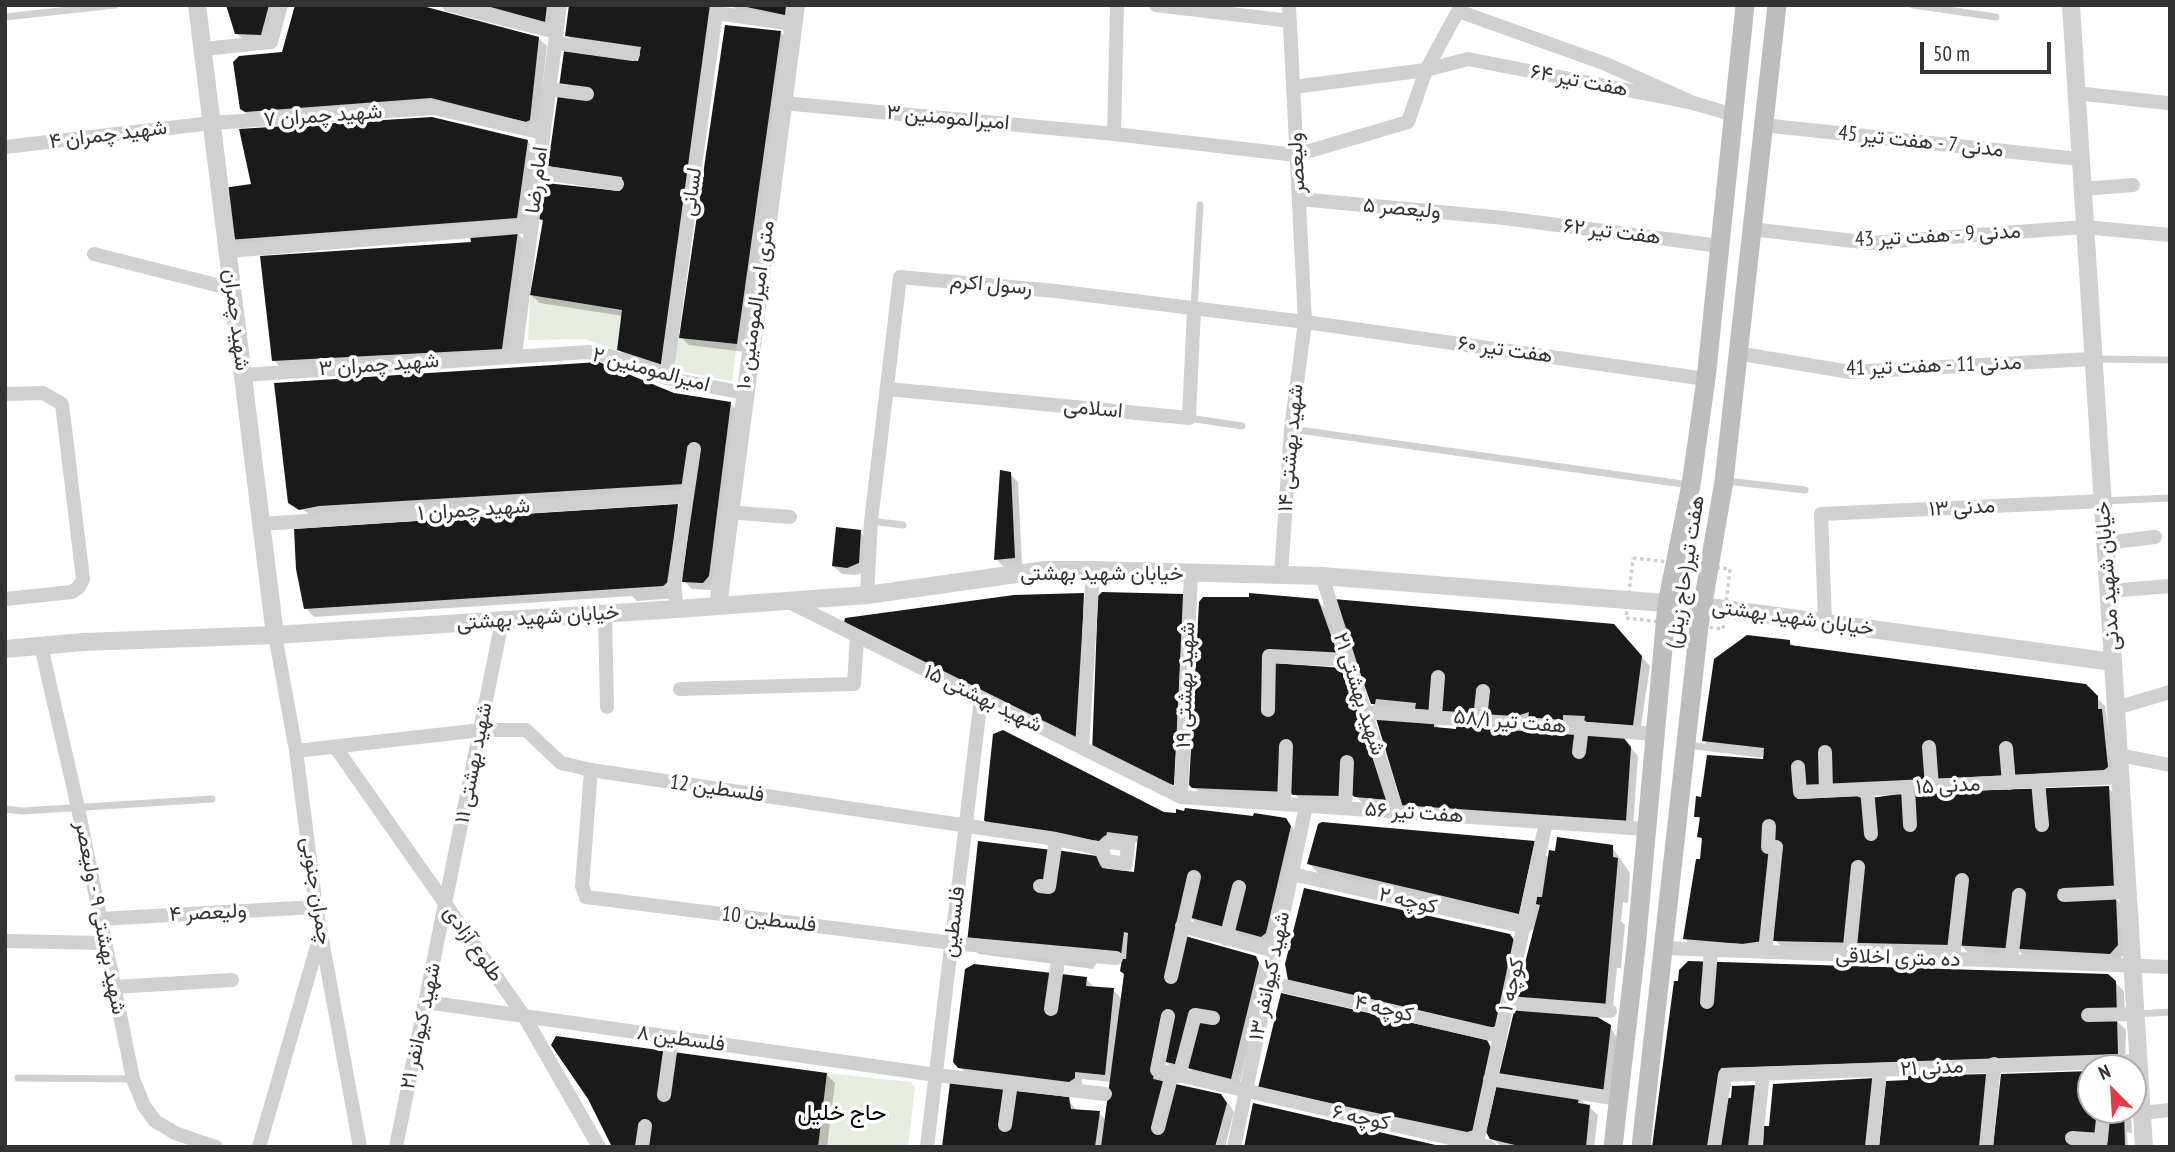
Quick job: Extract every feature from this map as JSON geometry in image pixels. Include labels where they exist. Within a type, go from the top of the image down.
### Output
[{"type":"main road","name":"هفت تیر(حاج زینل)","points":[[1613,1147],[1667,604],[1691,485],[1706,379],[1731,114],[1745,5]]},
{"type":"main road","name":"هفت تیر(حاج زینل)","points":[[1641,1147],[1703,606],[1724,481],[1736,353],[1777,5]]},
{"type":"street","name":"شهید چمران","points":[[197,5],[275,635]]},
{"type":"street","points":[[203,49],[271,42],[281,5]]},
{"type":"street","points":[[449,5],[556,37],[633,54]]},
{"type":"street","name":"امام رضا","points":[[515,355],[560,5]]},
{"type":"street","name":"۱۰ متری امیرالمومنین","points":[[718,606],[728,512],[796,5]]},
{"type":"street","points":[[1117,5],[1114,134],[1296,155],[1408,121],[1426,70],[1458,11],[1606,64],[1693,103]]},
{"type":"street","points":[[1156,5],[1290,21]]},
{"type":"street","name":"ولیعصر","points":[[1289,5],[1305,321]]},
{"type":"street","name":"خیابان شهید مدنی","points":[[2071,5],[2139,1054]]},
{"type":"street","points":[[717,9],[794,24]]},
{"type":"street","name":"لسانی","points":[[666,378],[717,9]]},
{"type":"street","name":"هفت تیر ۶۴","points":[[1293,87],[1426,70],[1468,59],[1693,103],[1731,114]]},
{"type":"street","points":[[549,89],[587,94]]},
{"type":"street","points":[[2076,93],[2167,103]]},
{"type":"street","name":"امیرالمومنین ۳","points":[[783,103],[1114,134]]},
{"type":"street","name":"شهید چمران ۷","points":[[212,123],[434,108],[543,133]]},
{"type":"street","name":"شهید چمران ۴","points":[[5,147],[212,123]]},
{"type":"street","name":"مدنی 7 - هفت تیر 45","points":[[1763,125],[2079,159]]},
{"type":"street","points":[[538,172],[617,184]]},
{"type":"street","points":[[2082,189],[2133,185]]},
{"type":"street","name":"ولیعصر ۵","points":[[1298,200],[1504,218]]},
{"type":"street","name":"هفت تیر ۶۲","points":[[1504,218],[1720,246]]},
{"type":"street","points":[[228,251],[531,226]]},
{"type":"street","name":"مدنی 9 - هفت تیر 43","points":[[1751,229],[1871,243],[2084,227],[2170,235]]},
{"type":"street","points":[[94,254],[232,289]]},
{"type":"street","name":"رسول اکرم","points":[[888,389],[900,277],[1055,291],[1194,309]]},
{"type":"street","points":[[1189,418],[1194,309]]},
{"type":"street","name":"هفت تیر ۶۰","points":[[1194,309],[1305,321],[1706,379]]},
{"type":"street","name":"شهید بهشتی ۱۴","points":[[1281,574],[1291,429],[1305,321]]},
{"type":"street","name":"امیرالمومنین ۲","points":[[515,355],[588,352],[610,356],[666,378],[744,393]]},
{"type":"street","name":"مدنی 11 - هفت تیر 41","points":[[1736,353],[1850,372],[2092,359]]},
{"type":"street","name":"شهید چمران ۳","points":[[243,375],[515,355]]},
{"type":"street","points":[[867,595],[872,521],[888,389]]},
{"type":"street","name":"اسلامی","points":[[888,389],[1189,418]]},
{"type":"street","points":[[5,394],[43,393],[62,404],[83,579],[72,593],[5,599]]},
{"type":"street","points":[[677,609],[674,584],[694,449]]},
{"type":"street","name":"شهید چمران ۱","points":[[261,524],[687,496]]},
{"type":"street","name":"مدنی ۱۳","points":[[1825,621],[1821,514],[2103,501]]},
{"type":"street","points":[[728,512],[790,517]]},
{"type":"street","points":[[2105,543],[2155,537]]},
{"type":"street","name":"خیابان شهید بهشتی","points":[[5,649],[677,609],[867,595],[1045,570],[1093,570],[1322,576],[1703,606],[2113,662]]},
{"type":"street","points":[[1082,748],[1093,570]]},
{"type":"street","name":"شهید بهشتی ۱۹","points":[[1181,797],[1191,573]]},
{"type":"street","name":"شهید بهشتی ۲۱","points":[[1322,576],[1397,812]]},
{"type":"street","points":[[2109,591],[2170,586]]},
{"type":"street","name":"شهید بهشتی ۱۵","points":[[785,600],[1181,797]]},
{"type":"street","points":[[605,614],[607,707]]},
{"type":"street","name":"شهید بهشتی ۱۱","points":[[446,906],[502,621]]},
{"type":"street","name":"چمران جنوبی","points":[[275,635],[296,751],[316,907],[360,1147]]},
{"type":"street","points":[[680,689],[854,684],[857,636]]},
{"type":"street","name":"شهید بهشتی ۹ - ولیعصر","points":[[41,646],[78,808],[133,1079],[144,1106],[155,1121],[175,1133],[216,1147]]},
{"type":"street","points":[[1268,710],[1269,656],[1347,660]]},
{"type":"street","points":[[1434,716],[1438,677]]},
{"type":"street","points":[[1479,719],[1483,691]]},
{"type":"street","points":[[2116,708],[2170,692]]},
{"type":"street","name":"فلسطین","points":[[927,1147],[981,698]]},
{"type":"street","name":"هفت تیر ۵۸/۱","points":[[1365,712],[1655,734]]},
{"type":"street","points":[[1579,752],[1582,727]]},
{"type":"street","name":"فلسطین 12","points":[[296,751],[481,730],[526,730],[561,763],[591,770],[966,824],[1101,849]]},
{"type":"street","points":[[1284,804],[1286,746]]},
{"type":"street","points":[[1929,747],[1932,786]]},
{"type":"street","name":"طلوع آزادی","points":[[336,748],[524,1016],[599,1147]]},
{"type":"street","points":[[2006,748],[2009,783]]},
{"type":"street","points":[[1825,752],[1826,791]]},
{"type":"street","points":[[2119,755],[2170,765]]},
{"type":"street","points":[[1345,808],[1347,762]]},
{"type":"street","name":"مدنی ۱۵","points":[[1798,767],[1800,792],[2120,778]]},
{"type":"street","name":"فلسطین 10","points":[[591,770],[582,886],[586,897],[952,943],[1116,958]]},
{"type":"street","points":[[2038,781],[2042,825]]},
{"type":"street","points":[[1908,788],[1910,825]]},
{"type":"street","points":[[1867,789],[1871,834]]},
{"type":"street","name":"هفت تیر ۵۶","points":[[1181,797],[1646,829]]},
{"type":"street","name":"شهید کیوانفر ۱۳","points":[[1234,1147],[1306,806]]},
{"type":"street","name":"کوچه ۱","points":[[1481,1146],[1490,1079],[1546,822]]},
{"type":"street","points":[[1765,952],[1776,847],[1768,847],[1769,826]]},
{"type":"street","points":[[1040,886],[1049,887],[1056,839]]},
{"type":"street","points":[[1849,956],[1858,866]]},
{"type":"street","name":"کوچه ۲","points":[[1292,874],[1525,927]]},
{"type":"street","points":[[1171,977],[1194,877]]},
{"type":"street","points":[[1953,960],[1962,880]]},
{"type":"street","points":[[1226,939],[1239,887]]},
{"type":"street","points":[[2064,895],[2128,892]]},
{"type":"street","points":[[2011,961],[2018,895]]},
{"type":"street","name":"شهید کیوانفر ۲۱","points":[[396,1147],[446,906]]},
{"type":"street","name":"ولیعصر ۴","points":[[100,919],[316,907]]},
{"type":"street","points":[[1182,926],[1275,951]]},
{"type":"street","points":[[259,1147],[321,931]]},
{"type":"street","points":[[5,941],[105,943]]},
{"type":"street","name":"ده متری اخلاقی","points":[[1665,948],[2170,967]]},
{"type":"street","points":[[1707,1002],[1712,950]]},
{"type":"street","points":[[1051,1009],[1059,953]]},
{"type":"street","points":[[114,987],[232,980]]},
{"type":"street","name":"کوچه ۴","points":[[1268,982],[1500,1036]]},
{"type":"street","name":"فلسطین ۸","points":[[426,1002],[936,1074],[1105,1094]]},
{"type":"street","points":[[1508,1003],[1610,1011]]},
{"type":"street","points":[[1158,1128],[1195,1014],[1213,1018]]},
{"type":"street","points":[[2088,1016],[2136,1014]]},
{"type":"street","points":[[1168,1016],[1157,1070],[1175,1075]]},
{"type":"street","points":[[664,1095],[672,1037]]},
{"type":"street","points":[[1986,1147],[1994,1064]]},
{"type":"street","name":"مدنی ۲۱","points":[[1714,1147],[1725,1075],[1994,1064],[2077,1064]]},
{"type":"street","points":[[1872,1147],[1880,1070]]},
{"type":"street","name":"کوچه ۶","points":[[1175,1075],[1481,1146]]},
{"type":"street","points":[[1755,1147],[1763,1075]]},
{"type":"street","points":[[1490,1079],[1619,1099]]},
{"type":"street","points":[[1005,1125],[1011,1083]]},
{"type":"street","points":[[2147,1112],[2170,1110]]},
{"type":"street","points":[[2072,1138],[2100,1144],[2102,1124]]},
{"type":"street","name":"خیابان شهید مدنی","points":[[2143,1124],[2144,1147]]},
{"type":"street","points":[[642,1147],[645,1126]]},
{"type":"lane","points":[[5,17],[115,5]]},
{"type":"lane","points":[[1913,5],[1996,17]]},
{"type":"lane","points":[[1194,309],[1200,205]]},
{"type":"lane","points":[[2092,359],[2170,360]]},
{"type":"lane","points":[[1189,418],[1242,426]]},
{"type":"lane","points":[[1291,429],[1691,485]]},
{"type":"lane","points":[[1724,481],[1805,490]]},
{"type":"lane","points":[[2103,501],[2170,498]]},
{"type":"lane","points":[[872,521],[903,525]]},
{"type":"lane","points":[[1686,745],[1760,754]]},
{"type":"lane","points":[[5,809],[78,808],[212,799]]},
{"type":"lane","points":[[2136,1014],[2170,1012]]},
{"type":"lane","points":[[18,1078],[133,1079]]},
{"type":"shaded area","points":[[530,295],[622,310],[617,350],[584,339],[528,340]]},
{"type":"shaded area","points":[[679,338],[737,344],[732,381],[674,370]]},
{"type":"shaded area","points":[[827,1073],[911,1082],[915,1087],[908,1147],[818,1147]]},
{"type":"building","points":[[226,5],[269,5],[261,35],[235,34]]},
{"type":"building","points":[[295,5],[419,5],[539,37],[530,120],[526,122],[431,98],[245,112],[240,109],[233,62],[239,56],[282,52]]},
{"type":"building","points":[[547,5],[545,22],[487,6]]},
{"type":"building","points":[[569,5],[711,5],[663,365],[617,350],[622,310],[530,295],[543,220],[538,219],[546,183],[620,191],[622,177],[548,166],[564,51],[638,61],[641,47],[565,36]]},
{"type":"building","points":[[737,5],[786,5],[785,15]]},
{"type":"building","points":[[725,25],[781,31],[737,344],[679,338]]},
{"type":"building","points":[[432,117],[528,140],[517,218],[228,240],[223,188],[251,184],[239,129]]},
{"type":"building","points":[[518,231],[502,349],[272,361],[260,256],[471,242],[470,235]]},
{"type":"building","points":[[599,362],[674,393],[731,402],[709,576],[703,583],[682,582],[699,446],[684,484],[319,506],[299,510],[288,503],[274,383]]},
{"type":"building","points":[[1000,470],[1011,472],[1015,558],[994,560]]},
{"type":"building","points":[[678,504],[669,581],[663,586],[304,609],[296,569],[294,529]]},
{"type":"building","points":[[836,527],[861,530],[859,563],[847,568],[832,566]]},
{"type":"building","points":[[1102,592],[1184,594],[1174,785],[1158,783],[1092,753],[1098,596]]},
{"type":"building","points":[[1084,593],[1078,743],[843,627],[845,618],[1014,595]]},
{"type":"building","points":[[1249,593],[1318,599],[1338,655],[1272,663],[1343,668],[1389,794],[1388,800],[1355,797],[1349,793],[1340,796],[1293,795],[1289,792],[1192,788],[1189,785],[1199,602],[1203,597],[1249,597]]},
{"type":"building","points":[[1334,599],[1614,624],[1642,656],[1633,726],[1584,722],[1585,716],[1563,715],[1563,721],[1528,718],[1529,712],[1517,716],[1482,715],[1415,709],[1416,703],[1376,699],[1375,704],[1371,704]]},
{"type":"building","points":[[1747,635],[1790,640],[1790,645],[2086,684],[2098,696],[2098,709],[2102,709],[2108,767],[2104,770],[1803,786],[1795,765],[1797,799],[1857,796],[1864,799],[1906,793],[2109,786],[2114,887],[2059,889],[2058,898],[2116,897],[2118,945],[2110,954],[1951,945],[1773,941],[1780,846],[1772,850],[1763,941],[1742,944],[1683,939],[1696,859],[1700,859],[1702,838],[1697,837],[1700,817],[1694,817],[1696,796],[1701,797],[1707,755],[1763,759],[1764,748],[1702,741],[1714,659]]},
{"type":"building","points":[[1375,715],[1434,721],[1434,727],[1456,729],[1457,722],[1623,737],[1631,747],[1626,821],[1403,808]]},
{"type":"building","points":[[1003,730],[1164,812],[1176,813],[1176,809],[1184,811],[1185,808],[1253,816],[1254,813],[1286,818],[1291,826],[1266,933],[1261,937],[1188,917],[1185,936],[1256,956],[1259,963],[1231,1079],[1184,1067],[1193,1011],[1179,1065],[1162,1061],[1166,1014],[1153,1079],[1221,1094],[1227,1103],[1215,1147],[1101,1147],[1124,974],[1120,971],[1122,959],[1126,959],[1128,933],[1124,932],[1121,955],[967,943],[978,841],[1052,850],[1048,883],[1035,881],[1035,888],[1050,891],[1056,850],[1097,856],[1102,861],[1102,868],[1134,872],[1138,836],[1107,832],[1106,838],[1099,841],[989,827],[984,820],[993,734]]},
{"type":"building","points":[[1322,822],[1535,841],[1519,914],[1307,864],[1318,824]]},
{"type":"building","points":[[1557,837],[1613,845],[1613,857],[1618,858],[1605,1009],[1515,1001],[1540,905],[1536,904],[1537,897],[1542,897],[1549,850],[1555,851]]},
{"type":"building","points":[[1304,888],[1510,934],[1516,943],[1498,1025],[1491,1028],[1288,980],[1285,964]]},
{"type":"building","points":[[1688,961],[2108,974],[2116,981],[2118,1054],[1721,1068],[1708,1147],[1652,1147],[1674,981],[1678,981],[1679,970]]},
{"type":"building","points":[[974,964],[1087,977],[1086,986],[1114,988],[1105,1075],[1075,1072],[1075,1078],[1069,1082],[958,1068],[953,1062],[965,969]]},
{"type":"building","points":[[1281,993],[1487,1040],[1491,1048],[1474,1130],[1467,1132],[1258,1088]]},
{"type":"building","points":[[1515,1007],[1594,1015],[1611,1025],[1603,1093],[1498,1079]]},
{"type":"building","points":[[556,1036],[827,1073],[818,1147],[612,1147],[588,1099],[551,1045]]},
{"type":"building","points":[[2077,1071],[2077,1124],[2098,1124],[2096,1147],[1993,1147],[2001,1074]]},
{"type":"building","points":[[1989,1074],[1981,1147],[1879,1147],[1886,1081],[1908,1080],[1908,1076]]},
{"type":"building","points":[[1875,1078],[1868,1147],[1763,1147],[1764,1126],[1769,1126],[1773,1084]]},
{"type":"building","points":[[950,1083],[1069,1097],[1071,1109],[1100,1111],[1095,1147],[942,1147]]},
{"type":"building","points":[[1497,1084],[1579,1096],[1578,1103],[1590,1105],[1586,1147],[1523,1147],[1490,1139],[1486,1132]]},
{"type":"building","points":[[1758,1085],[1751,1147],[1719,1147],[1727,1098],[1731,1098],[1732,1086]]},
{"type":"building","points":[[1253,1103],[1440,1146],[1440,1147],[1244,1147]]},
{"type":"building","points":[[2108,1124],[2124,1124],[2125,1147],[2106,1147]]},
{"type":"district","name":"حاج خلیل","points":[[842,1113]]}]
